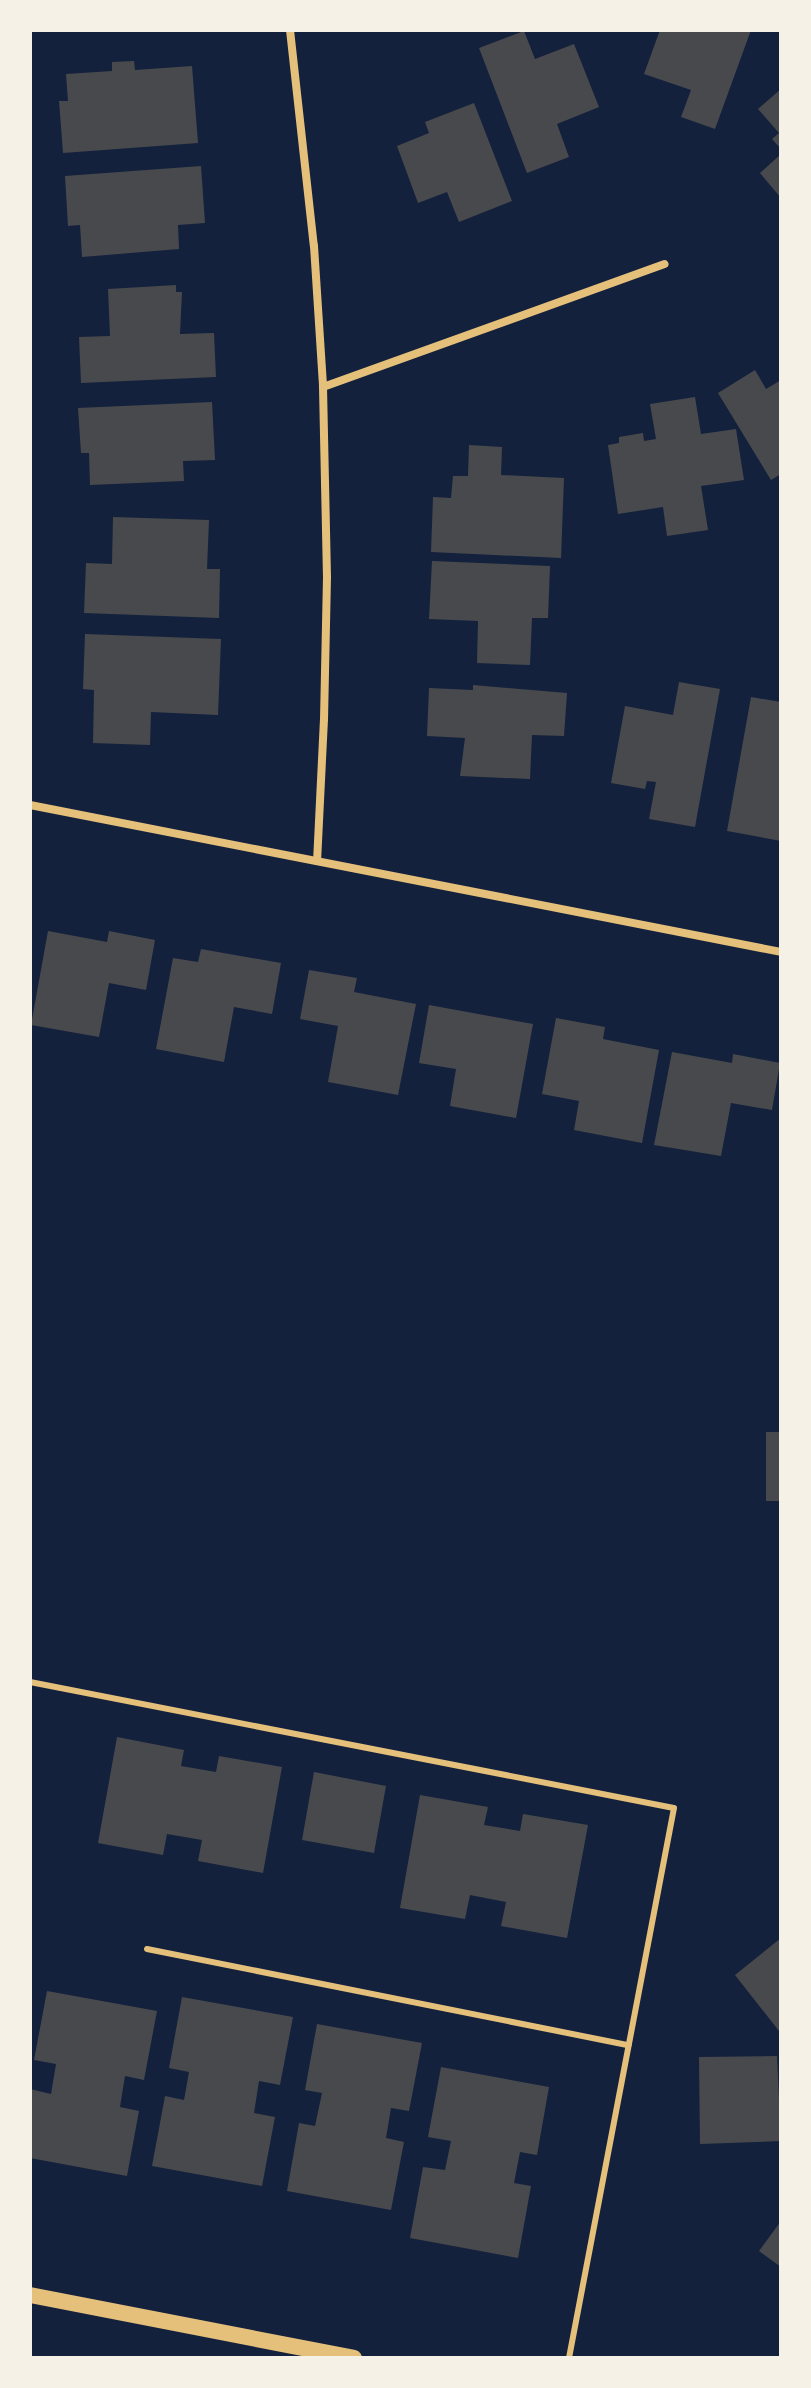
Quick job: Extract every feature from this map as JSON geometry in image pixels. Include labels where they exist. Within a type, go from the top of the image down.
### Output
[{"type":"main road","points":[[30,2295],[354,2358]]},
{"type":"street","points":[[290,30],[314,246],[323,387],[326,624],[317,861]]},
{"type":"street","points":[[323,387],[664,264]]},
{"type":"street","points":[[30,805],[781,952]]},
{"type":"lane","points":[[30,1682],[674,1808],[569,2358]]},
{"type":"lane","points":[[147,1949],[629,2045]]},
{"type":"building","points":[[660,30],[751,30],[715,129],[681,117],[691,90],[644,74]]},
{"type":"building","points":[[524,31],[535,59],[574,44],[599,107],[557,124],[569,157],[527,173],[479,48]]},
{"type":"building","points":[[134,61],[135,70],[192,66],[198,143],[63,153],[59,101],[68,101],[66,74],[112,71],[112,62]]},
{"type":"building","points":[[781,89],[781,149],[772,139],[779,133],[758,109]]},
{"type":"building","points":[[474,103],[512,201],[459,222],[447,192],[418,203],[397,146],[429,133],[425,122]]},
{"type":"building","points":[[781,154],[781,198],[760,173]]},
{"type":"building","points":[[201,166],[205,223],[178,225],[179,249],[82,257],[80,225],[68,226],[65,176]]},
{"type":"building","points":[[176,285],[176,292],[182,292],[180,334],[214,333],[216,377],[81,383],[79,337],[110,336],[108,289]]},
{"type":"building","points":[[755,370],[766,389],[781,380],[781,474],[771,480],[718,393]]},
{"type":"building","points":[[695,397],[701,434],[736,429],[744,480],[701,486],[708,530],[667,536],[663,507],[618,514],[608,445],[619,443],[619,437],[643,433],[644,441],[656,439],[650,404]]},
{"type":"building","points":[[212,402],[215,460],[183,461],[184,481],[90,485],[89,453],[81,453],[78,408]]},
{"type":"building","points":[[469,445],[502,447],[501,475],[564,478],[561,558],[431,552],[433,497],[451,498],[453,476],[468,476]]},
{"type":"building","points":[[113,517],[209,520],[207,569],[220,569],[219,618],[84,613],[86,563],[112,564]]},
{"type":"building","points":[[432,561],[550,566],[548,618],[532,618],[530,665],[477,663],[478,621],[429,619]]},
{"type":"building","points":[[85,634],[221,639],[218,715],[151,712],[150,745],[93,743],[94,690],[83,689]]},
{"type":"building","points":[[679,682],[720,689],[695,827],[649,819],[656,782],[647,781],[645,789],[611,783],[625,706],[673,715]]},
{"type":"building","points":[[473,685],[567,693],[564,736],[532,735],[530,779],[460,776],[465,738],[427,736],[429,688],[473,690]]},
{"type":"building","points":[[751,697],[781,702],[781,841],[727,831]]},
{"type":"building","points":[[48,931],[107,942],[109,931],[155,940],[146,990],[109,983],[99,1037],[31,1025]]},
{"type":"building","points":[[201,949],[281,963],[272,1014],[234,1007],[224,1062],[156,1049],[173,958],[198,962]]},
{"type":"building","points":[[309,970],[357,978],[354,992],[416,1004],[398,1095],[328,1082],[338,1026],[300,1019]]},
{"type":"building","points":[[429,1005],[533,1024],[516,1118],[450,1106],[456,1069],[419,1063]]},
{"type":"building","points":[[556,1018],[605,1027],[603,1039],[659,1050],[642,1143],[574,1130],[579,1101],[542,1094]]},
{"type":"building","points":[[672,1052],[732,1063],[733,1054],[780,1063],[772,1110],[731,1103],[721,1156],[654,1145]]},
{"type":"building","points":[[766,1432],[781,1432],[781,1501],[766,1501]]},
{"type":"building","points":[[117,1737],[184,1750],[181,1766],[216,1772],[219,1756],[282,1767],[263,1873],[198,1861],[202,1840],[167,1834],[163,1855],[98,1843]]},
{"type":"building","points":[[314,1772],[386,1786],[374,1853],[302,1840]]},
{"type":"building","points":[[420,1795],[488,1807],[484,1825],[520,1831],[523,1814],[588,1825],[567,1938],[501,1926],[506,1902],[470,1895],[465,1919],[400,1908]]},
{"type":"building","points":[[781,1938],[781,2029],[779,2031],[735,1975]]},
{"type":"building","points":[[47,1991],[157,2011],[144,2080],[125,2076],[120,2107],[139,2111],[127,2176],[30,2158],[30,2089],[51,2094],[56,2064],[34,2060]]},
{"type":"building","points":[[182,1997],[293,2017],[280,2085],[259,2081],[254,2113],[275,2117],[262,2186],[152,2166],[165,2096],[184,2100],[189,2072],[169,2068]]},
{"type":"building","points":[[317,2024],[422,2043],[409,2111],[391,2108],[386,2138],[404,2142],[391,2210],[287,2191],[299,2123],[315,2126],[322,2093],[305,2090]]},
{"type":"building","points":[[777,2056],[781,2141],[700,2144],[699,2057]]},
{"type":"building","points":[[441,2067],[549,2087],[537,2155],[520,2152],[514,2183],[531,2186],[518,2258],[410,2238],[423,2167],[445,2170],[451,2141],[428,2137]]},
{"type":"building","points":[[781,2221],[781,2267],[759,2251]]}]
